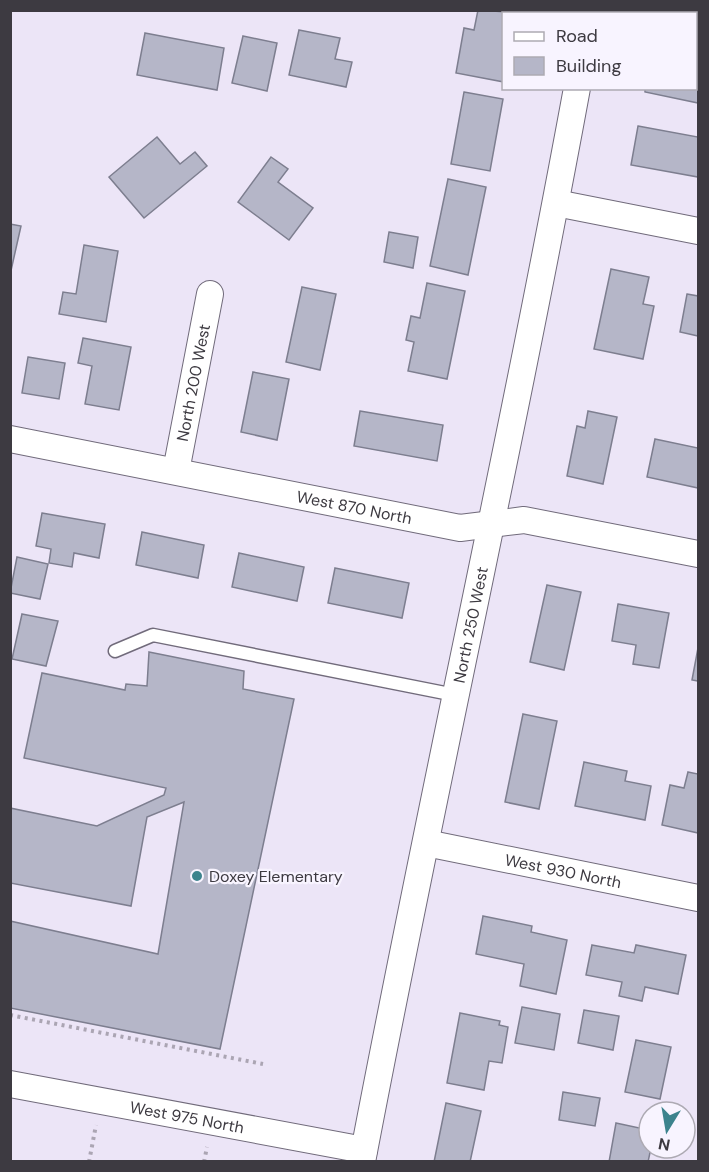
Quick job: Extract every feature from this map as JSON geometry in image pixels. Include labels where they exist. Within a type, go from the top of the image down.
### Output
[{"type":"street","name":"North 250 West","points":[[363,1156],[455,695],[492,523],[577,90]]},
{"type":"street","points":[[556,203],[699,231]]},
{"type":"street","name":"North 200 West","points":[[176,471],[210,294]]},
{"type":"street","name":"West 870 North","points":[[10,439],[460,528],[524,520],[699,554]]},
{"type":"street","name":"West 930 North","points":[[426,843],[699,898]]},
{"type":"street","name":"West 975 North","points":[[10,1084],[363,1156]]},
{"type":"lane","points":[[115,651],[153,635],[455,695]]},
{"type":"path","points":[[10,1015],[262,1064]]},
{"type":"path","points":[[89,1161],[97,1121]]},
{"type":"path","points":[[204,1161],[207,1144]]},
{"type":"building","points":[[478,10],[506,12],[502,12],[502,82],[456,73],[464,28],[474,30]]},
{"type":"building","points":[[661,10],[698,10],[698,103],[645,92],[645,90],[697,90],[697,12],[661,12]]},
{"type":"building","points":[[299,30],[340,38],[335,59],[352,62],[346,87],[289,75]]},
{"type":"building","points":[[145,33],[224,48],[217,90],[137,75]]},
{"type":"building","points":[[243,36],[277,43],[267,91],[232,83]]},
{"type":"building","points":[[464,92],[503,99],[490,171],[451,164]]},
{"type":"building","points":[[638,126],[698,137],[698,177],[631,165]]},
{"type":"building","points":[[157,137],[180,164],[195,152],[207,166],[144,218],[109,177]]},
{"type":"building","points":[[271,157],[288,169],[278,182],[313,208],[289,240],[238,202]]},
{"type":"building","points":[[448,179],[486,187],[468,275],[430,266]]},
{"type":"building","points":[[10,224],[21,226],[10,275]]},
{"type":"building","points":[[389,232],[418,237],[413,268],[384,262]]},
{"type":"building","points":[[84,245],[118,251],[106,322],[59,314],[63,292],[76,294]]},
{"type":"building","points":[[611,269],[649,277],[643,304],[654,306],[643,359],[594,349]]},
{"type":"building","points":[[427,283],[465,291],[447,379],[408,371],[414,342],[406,340],[411,316],[420,318]]},
{"type":"building","points":[[302,287],[336,294],[320,370],[286,362]]},
{"type":"building","points":[[687,294],[698,296],[698,336],[680,332]]},
{"type":"building","points":[[83,338],[131,347],[119,410],[85,404],[92,366],[78,363]]},
{"type":"building","points":[[28,357],[65,363],[59,399],[22,393]]},
{"type":"building","points":[[253,372],[289,379],[277,440],[241,432]]},
{"type":"building","points":[[360,411],[443,425],[437,461],[354,446]]},
{"type":"building","points":[[588,411],[617,417],[603,484],[567,476],[577,426],[585,428]]},
{"type":"building","points":[[655,439],[698,448],[698,488],[647,477]]},
{"type":"building","points":[[42,513],[105,524],[99,558],[74,553],[72,567],[49,563],[51,549],[36,546]]},
{"type":"building","points":[[142,532],[204,545],[198,578],[136,565]]},
{"type":"building","points":[[239,553],[304,567],[297,601],[232,587]]},
{"type":"building","points":[[17,557],[48,564],[40,599],[10,593]]},
{"type":"building","points":[[335,568],[409,583],[402,618],[328,603]]},
{"type":"building","points":[[547,585],[581,592],[564,670],[530,662]]},
{"type":"building","points":[[618,604],[669,613],[659,668],[633,664],[636,645],[612,641]]},
{"type":"building","points":[[22,614],[58,621],[46,666],[12,659]]},
{"type":"building","points":[[698,648],[698,681],[692,680]]},
{"type":"building","name":"Doxey Elementary","points":[[149,652],[244,671],[243,689],[294,699],[220,1049],[10,1008],[10,921],[158,954],[184,802],[147,817],[131,906],[10,883],[10,808],[97,826],[164,795],[166,788],[24,758],[42,673],[125,690],[126,684],[147,686]]},
{"type":"building","points":[[523,714],[557,721],[539,809],[505,802]]},
{"type":"building","points":[[584,762],[627,771],[625,781],[651,786],[645,820],[575,806]]},
{"type":"building","points":[[688,772],[698,774],[698,833],[662,825],[670,785],[684,788]]},
{"type":"building","points":[[483,916],[532,926],[531,932],[567,940],[556,994],[520,986],[524,964],[476,954]]},
{"type":"building","points":[[592,945],[634,953],[636,945],[686,955],[678,994],[645,987],[642,1001],[619,996],[622,982],[586,975]]},
{"type":"building","points":[[522,1007],[560,1014],[554,1050],[515,1043]]},
{"type":"building","points":[[584,1010],[619,1016],[613,1050],[578,1043]]},
{"type":"building","points":[[460,1013],[500,1021],[499,1025],[508,1027],[502,1063],[489,1061],[484,1090],[447,1083]]},
{"type":"building","points":[[636,1040],[671,1047],[660,1099],[625,1092]]},
{"type":"building","points":[[563,1092],[600,1098],[595,1126],[559,1120]]},
{"type":"building","points":[[446,1103],[481,1111],[470,1162],[434,1162]]},
{"type":"building","points":[[616,1123],[637,1127],[637,1160],[648,1160],[648,1162],[609,1162]]},
{"type":"place","name":"Doxey Elementary","points":[[197,876]]}]
